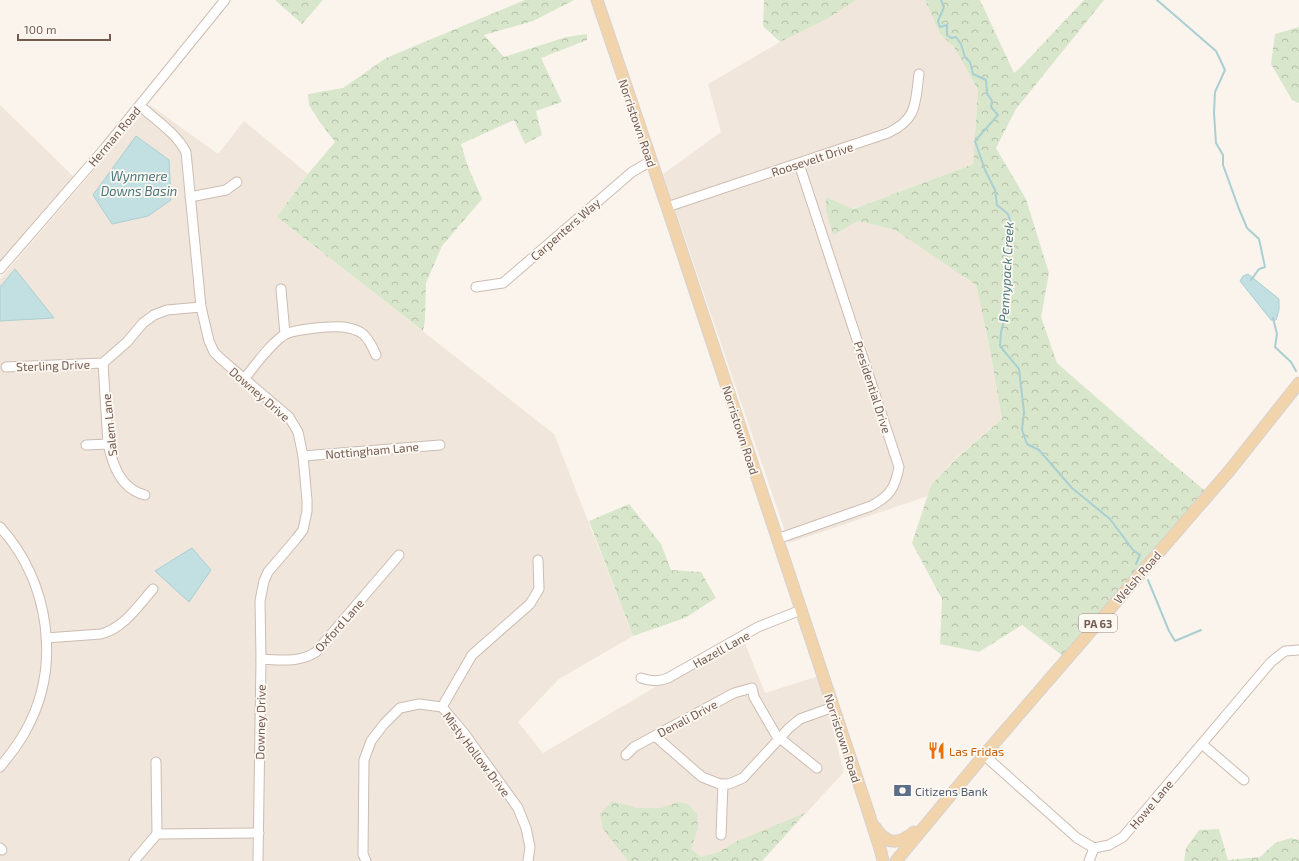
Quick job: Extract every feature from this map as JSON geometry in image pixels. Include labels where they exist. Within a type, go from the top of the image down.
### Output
[{"type":"main road","name":"Norristown Road","points":[[597,0],[871,819],[883,861]]},
{"type":"main road","name":"Welsh Road","points":[[896,861],[984,755],[1230,470],[1299,384]]},
{"type":"main road","points":[[871,819],[882,836],[895,842],[902,841],[941,807]]},
{"type":"street","name":"Herman Road","points":[[0,269],[140,106],[225,0]]},
{"type":"street","name":"Roosevelt Drive","points":[[667,206],[799,164],[888,133],[905,124],[914,109],[919,74]]},
{"type":"street","name":"Downey Drive","points":[[140,106],[175,136],[186,152],[200,307],[206,332],[214,352],[290,417],[298,432],[304,456],[307,500],[306,521],[303,530],[268,572],[264,581],[260,601],[261,659],[258,861]]},
{"type":"street","name":"Carpenters Way","points":[[476,287],[503,283],[632,172],[651,161]]},
{"type":"street","name":"Presidential Drive","points":[[777,539],[871,506],[883,500],[894,487],[899,467],[799,164]]},
{"type":"street","points":[[190,197],[226,190],[237,182]]},
{"type":"street","points":[[281,290],[285,334]]},
{"type":"street","name":"Sterling Drive","points":[[6,367],[103,363],[127,342],[143,323],[154,315],[167,310],[200,307]]},
{"type":"street","points":[[244,379],[275,342],[285,334],[307,330],[342,327],[352,329],[367,338],[376,355]]},
{"type":"street","name":"Salem Lane","points":[[103,363],[110,455],[120,478],[135,492],[145,495]]},
{"type":"street","points":[[86,445],[108,444]]},
{"type":"street","name":"Nottingham Lane","points":[[304,456],[440,445]]},
{"type":"street","points":[[0,527],[18,550],[30,572],[40,598],[45,620],[46,638],[44,677],[33,716],[26,732],[0,767]]},
{"type":"street","name":"Oxford Lane","points":[[261,659],[295,661],[306,658],[316,652],[399,555]]},
{"type":"street","points":[[442,707],[472,655],[530,604],[538,589],[538,560]]},
{"type":"street","points":[[46,638],[101,634],[109,632],[128,618],[152,588]]},
{"type":"street","name":"Hazell Lane","points":[[640,678],[650,681],[661,681],[758,628],[801,610]]},
{"type":"street","name":"Howe Lane","points":[[1094,848],[1109,845],[1123,837],[1271,662],[1285,651],[1299,650]]},
{"type":"street","name":"Denali Drive","points":[[626,755],[634,747],[734,693],[752,688],[754,697],[771,729],[779,738]]},
{"type":"street","name":"Misty Hollow Drive","points":[[366,861],[363,854],[364,760],[371,741],[384,724],[400,708],[419,704],[442,707],[464,733],[518,808],[526,828],[530,847],[528,861]]},
{"type":"street","points":[[655,736],[702,777],[723,784],[743,778],[788,728],[800,719],[833,707]]},
{"type":"street","points":[[779,738],[817,768]]},
{"type":"street","points":[[1202,744],[1244,780]]},
{"type":"street","points":[[984,755],[1077,838],[1094,848],[1089,861]]},
{"type":"street","points":[[134,861],[157,834],[156,762]]},
{"type":"street","points":[[721,835],[723,784]]},
{"type":"street","points":[[157,834],[258,833]]},
{"type":"shaded area","points":[[856,0],[925,0],[940,34],[954,47],[978,90],[973,164],[852,209],[826,197],[826,211],[895,230],[976,285],[989,345],[1002,419],[957,457],[931,485],[928,496],[789,543],[663,174],[721,132],[708,84],[780,42],[829,18]]},
{"type":"shaded area","points":[[0,105],[75,178],[0,265]]},
{"type":"shaded area","points":[[150,105],[218,154],[244,121],[308,174],[277,217],[554,434],[633,636],[559,679],[518,722],[543,753],[742,636],[765,693],[819,676],[844,772],[762,861],[0,861],[0,279]]},
{"type":"green space","points":[[275,0],[323,0],[302,24]]},
{"type":"green space","points":[[525,0],[574,0],[533,21],[484,35],[504,57],[566,37],[587,34],[587,40],[541,58],[562,102],[536,111],[542,135],[525,144],[514,120],[461,144],[467,164],[482,199],[442,246],[426,283],[425,320],[423,331],[277,217],[308,174],[335,142],[309,105],[308,94],[343,88],[386,58]]},
{"type":"green space","points":[[764,0],[856,0],[829,18],[780,42],[763,26]]},
{"type":"green space","points":[[925,0],[980,0],[1014,73],[1084,0],[1104,0],[1016,109],[996,148],[1026,199],[1049,273],[1041,317],[1057,363],[1209,494],[1067,659],[1022,625],[979,652],[940,644],[942,599],[912,543],[931,485],[958,457],[1002,419],[989,345],[976,285],[895,230],[858,221],[833,235],[826,211],[826,197],[853,209],[973,164],[978,90],[954,47],[940,34]]},
{"type":"green space","points":[[1299,27],[1299,103],[1292,100],[1271,64],[1275,34]]},
{"type":"green space","points":[[629,504],[661,544],[671,570],[701,572],[716,598],[685,618],[633,636],[589,521]]},
{"type":"green space","points":[[612,801],[637,808],[661,808],[678,802],[688,804],[697,814],[698,828],[691,849],[701,857],[719,852],[737,841],[805,813],[762,861],[628,861],[603,829],[600,814]]},
{"type":"green space","points":[[1219,829],[1228,860],[1260,857],[1275,843],[1291,838],[1299,840],[1299,861],[1184,861],[1186,848],[1199,830]]},
{"type":"water","name":"Wynmere Downs Basin","points":[[136,136],[169,160],[171,200],[148,216],[112,224],[93,195]]},
{"type":"water","points":[[15,269],[54,318],[0,321],[0,287]]},
{"type":"water","points":[[1248,274],[1279,299],[1279,310],[1276,320],[1271,320],[1240,281],[1243,276]]},
{"type":"water","points":[[192,548],[211,570],[189,602],[155,571]]},
{"type":"waterway","name":"Pennypack Creek","points":[[941,0],[944,7],[938,21],[940,27],[947,25],[947,35],[951,38],[956,37],[961,44],[965,57],[970,62],[973,74],[986,80],[987,93],[992,101],[991,107],[998,115],[975,141],[985,170],[995,190],[997,205],[1008,214],[1011,224],[1005,246],[1007,309],[1001,332],[1000,346],[1019,369],[1024,412],[1022,430],[1027,444],[1039,450],[1072,488],[1110,519],[1133,550],[1140,555],[1136,564]]},
{"type":"waterway","points":[[1157,0],[1216,51],[1225,70],[1215,92],[1214,113],[1216,143],[1223,155],[1223,165],[1247,228],[1259,239],[1265,267],[1259,269],[1251,280]]},
{"type":"waterway","points":[[1273,318],[1277,334],[1275,347],[1291,362],[1296,371]]},
{"type":"waterway","name":"Pennypack Creek","points":[[1148,580],[1169,631],[1175,641],[1201,630]]},
{"type":"place","name":"Las Fridas","points":[[936,751]]},
{"type":"place","name":"Citizens Bank","points":[[902,791]]}]
